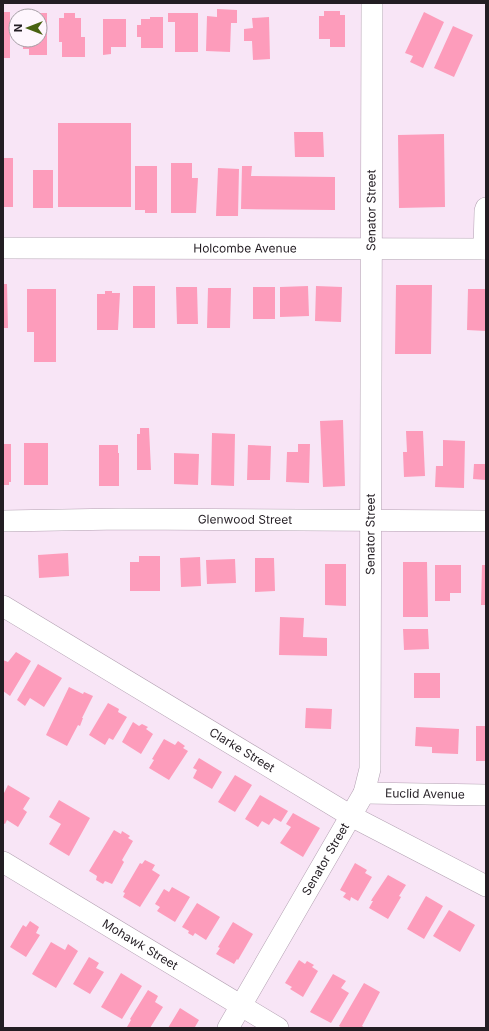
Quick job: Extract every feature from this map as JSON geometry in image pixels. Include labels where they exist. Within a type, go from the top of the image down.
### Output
[{"type":"street","name":"Senator Street","points":[[228,1028],[364,793],[370,769],[372,3]]},
{"type":"street","points":[[485,249],[486,208]]},
{"type":"street","name":"Holcombe Avenue","points":[[3,248],[372,250],[485,249]]},
{"type":"street","name":"Glenwood Street","points":[[3,521],[121,519],[486,521]]},
{"type":"street","name":"Clarke Street","points":[[3,606],[351,816],[486,886]]},
{"type":"street","name":"Euclid Avenue","points":[[364,793],[486,794]]},
{"type":"street","name":"Mohawk Street","points":[[3,862],[278,1028]]},
{"type":"building","points":[[217,9],[237,10],[237,23],[231,23],[230,52],[206,51],[207,16],[217,17]]},
{"type":"building","points":[[324,11],[340,11],[340,15],[345,15],[345,47],[330,47],[330,39],[319,39],[319,16],[324,16]]},
{"type":"building","points":[[3,12],[8,12],[8,48],[10,48],[10,58],[3,58]]},
{"type":"building","points":[[424,12],[444,22],[423,68],[410,62],[413,56],[405,53]]},
{"type":"building","points":[[64,13],[75,13],[75,18],[81,18],[81,37],[85,37],[85,57],[62,57],[62,42],[59,42],[59,18],[64,18]]},
{"type":"building","points":[[168,13],[198,13],[198,52],[175,52],[175,22],[168,22]]},
{"type":"building","points":[[150,17],[163,17],[163,48],[141,48],[141,37],[137,37],[137,25],[141,25],[141,19],[150,19]]},
{"type":"building","points":[[269,17],[270,59],[253,60],[252,41],[244,41],[244,29],[253,28],[252,18]]},
{"type":"building","points":[[103,19],[126,19],[126,47],[111,47],[111,54],[103,55]]},
{"type":"building","points":[[453,26],[473,35],[454,77],[434,68]]},
{"type":"building","points":[[47,48],[47,55],[29,55],[29,49],[23,49]]},
{"type":"building","points":[[58,123],[131,123],[131,207],[58,207]]},
{"type":"building","points":[[294,132],[323,132],[324,157],[295,157]]},
{"type":"building","points":[[444,134],[445,207],[399,208],[398,135]]},
{"type":"building","points":[[3,158],[13,158],[13,207],[3,207]]},
{"type":"building","points":[[171,163],[192,163],[192,178],[198,178],[196,213],[171,213]]},
{"type":"building","points":[[135,166],[157,166],[157,213],[145,213],[145,210],[135,210]]},
{"type":"building","points":[[242,166],[252,166],[251,176],[335,177],[335,210],[241,209]]},
{"type":"building","points":[[218,168],[239,169],[238,216],[216,216]]},
{"type":"building","points":[[33,170],[53,170],[53,208],[33,208]]},
{"type":"building","points":[[3,284],[7,284],[8,328],[3,328]]},
{"type":"building","points":[[396,285],[432,285],[431,354],[395,354]]},
{"type":"building","points":[[133,286],[155,286],[155,328],[133,328]]},
{"type":"building","points":[[308,286],[309,316],[280,317],[280,287]]},
{"type":"building","points":[[316,286],[342,287],[341,322],[315,321]]},
{"type":"building","points":[[176,287],[197,287],[198,324],[177,324]]},
{"type":"building","points":[[253,287],[275,287],[275,319],[253,319]]},
{"type":"building","points":[[208,288],[231,288],[230,328],[207,328]]},
{"type":"building","points":[[27,289],[56,289],[56,362],[34,362],[34,332],[27,332]]},
{"type":"building","points":[[468,289],[486,289],[486,331],[467,330]]},
{"type":"building","points":[[105,291],[120,293],[118,330],[97,330],[97,294],[105,294]]},
{"type":"building","points":[[343,420],[345,486],[323,487],[320,421]]},
{"type":"building","points":[[140,428],[149,428],[151,470],[137,470],[137,434],[140,434]]},
{"type":"building","points":[[406,431],[423,431],[425,476],[404,477],[403,452],[407,452]]},
{"type":"building","points":[[212,433],[235,434],[234,486],[211,485]]},
{"type":"building","points":[[443,440],[465,441],[464,488],[435,487],[436,466],[443,466]]},
{"type":"building","points":[[24,443],[48,443],[48,485],[24,485]]},
{"type":"building","points":[[3,444],[11,444],[11,482],[9,482],[9,485],[3,485]]},
{"type":"building","points":[[298,444],[310,444],[309,483],[286,482],[287,452],[298,452]]},
{"type":"building","points":[[99,445],[118,445],[119,486],[99,486]]},
{"type":"building","points":[[248,445],[271,446],[270,480],[247,480]]},
{"type":"building","points":[[174,453],[199,454],[198,485],[174,484]]},
{"type":"building","points":[[474,464],[486,464],[486,480],[473,479]]},
{"type":"building","points":[[68,553],[69,576],[39,578],[38,555]]},
{"type":"building","points":[[139,556],[160,556],[160,591],[130,591],[130,562],[139,562]]},
{"type":"building","points":[[200,557],[201,586],[181,587],[180,558]]},
{"type":"building","points":[[255,558],[274,558],[275,591],[255,592]]},
{"type":"building","points":[[235,559],[236,583],[207,584],[206,560]]},
{"type":"building","points":[[403,562],[427,562],[428,617],[403,617]]},
{"type":"building","points":[[325,564],[346,564],[346,606],[325,605]]},
{"type":"building","points":[[435,565],[461,565],[461,593],[450,593],[450,601],[435,601]]},
{"type":"building","points":[[482,565],[486,565],[486,605],[481,605]]},
{"type":"building","points":[[280,617],[304,618],[303,637],[327,638],[327,656],[279,655]]},
{"type":"building","points":[[403,629],[428,629],[429,649],[404,650]]},
{"type":"building","points":[[16,652],[31,661],[10,696],[3,691],[3,660],[8,662]]},
{"type":"building","points":[[38,664],[62,678],[44,707],[30,698],[25,706],[17,700]]},
{"type":"building","points":[[414,673],[440,673],[440,698],[414,698]]},
{"type":"building","points":[[69,687],[83,694],[84,692],[93,696],[82,718],[80,726],[78,725],[67,746],[46,735]]},
{"type":"building","points":[[108,703],[119,709],[118,712],[127,717],[113,740],[109,738],[105,745],[89,735]]},
{"type":"building","points":[[306,708],[332,709],[331,729],[305,728]]},
{"type":"building","points":[[133,722],[139,726],[142,724],[148,727],[146,729],[153,734],[141,754],[122,742]]},
{"type":"building","points":[[476,726],[486,726],[486,761],[476,761]]},
{"type":"building","points":[[416,727],[459,729],[458,754],[432,753],[432,747],[415,746]]},
{"type":"building","points":[[164,739],[175,745],[178,741],[185,746],[183,748],[188,751],[169,780],[149,768],[154,760],[152,759]]},
{"type":"building","points":[[199,758],[222,772],[212,789],[193,778],[197,770],[193,768]]},
{"type":"building","points":[[235,775],[252,785],[235,812],[218,802]]},
{"type":"building","points":[[8,785],[30,798],[23,809],[27,812],[18,827],[7,820],[5,824],[3,823],[3,795]]},
{"type":"building","points":[[260,795],[288,811],[281,822],[274,818],[269,825],[262,821],[258,827],[245,819]]},
{"type":"building","points":[[59,800],[90,818],[69,856],[49,844],[61,824],[49,817]]},
{"type":"building","points":[[293,813],[320,828],[303,857],[280,843],[291,827],[286,824]]},
{"type":"building","points":[[114,830],[121,834],[122,831],[130,836],[128,838],[133,841],[122,860],[124,862],[112,884],[105,881],[103,884],[96,880],[97,876],[89,871]]},
{"type":"building","points":[[145,860],[155,865],[152,870],[160,875],[140,907],[123,897],[125,893],[123,892],[140,863],[142,864]]},
{"type":"building","points":[[355,863],[367,870],[365,873],[372,877],[358,901],[351,897],[350,901],[343,897],[346,893],[340,890]]},
{"type":"building","points":[[388,875],[406,885],[388,919],[369,908],[373,901],[371,901],[372,899]]},
{"type":"building","points":[[172,887],[190,897],[175,922],[157,911],[160,907],[155,904],[164,889],[169,892]]},
{"type":"building","points":[[426,896],[443,906],[424,939],[407,929]]},
{"type":"building","points":[[197,903],[220,917],[206,940],[195,933],[193,936],[188,933],[189,931],[182,927]]},
{"type":"building","points":[[449,910],[475,925],[460,952],[433,936]]},
{"type":"building","points":[[30,921],[39,927],[36,933],[40,935],[26,957],[10,947],[23,925],[26,927]]},
{"type":"building","points":[[233,922],[253,934],[238,960],[237,959],[234,964],[216,954],[220,948],[218,947]]},
{"type":"building","points":[[51,942],[65,950],[68,944],[78,951],[56,988],[32,974]]},
{"type":"building","points":[[89,957],[99,963],[96,968],[104,972],[90,994],[73,984]]},
{"type":"building","points":[[299,960],[305,964],[307,961],[314,965],[312,967],[318,971],[303,997],[290,989],[292,987],[285,983]]},
{"type":"building","points":[[121,973],[142,986],[122,1019],[101,1007]]},
{"type":"building","points":[[333,974],[346,981],[341,988],[349,993],[331,1023],[310,1012]]},
{"type":"building","points":[[364,983],[380,992],[362,1026],[365,1028],[342,1028],[339,1026]]},
{"type":"building","points":[[148,990],[158,996],[155,1002],[163,1007],[150,1028],[127,1027],[131,1020],[130,1019]]},
{"type":"building","points":[[180,1008],[199,1020],[195,1027],[197,1028],[168,1028]]}]
